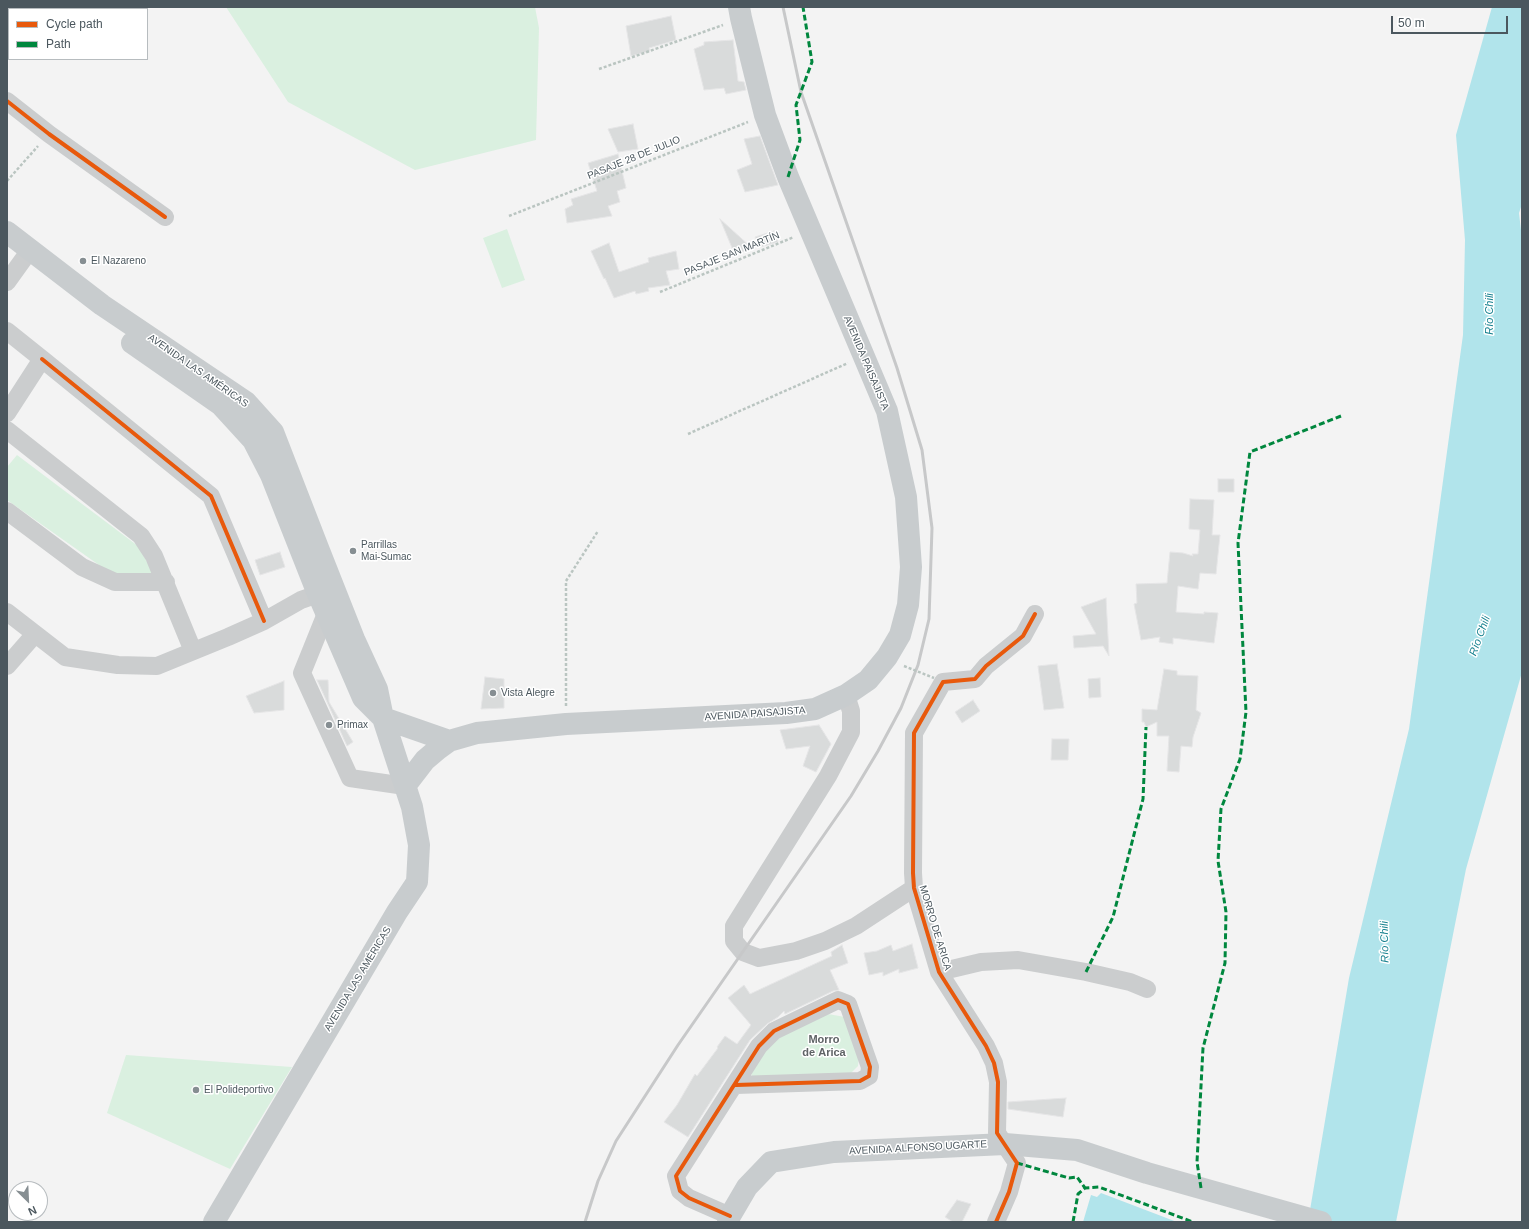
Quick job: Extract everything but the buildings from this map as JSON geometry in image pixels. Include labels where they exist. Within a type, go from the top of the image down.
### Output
[{"type":"main road","name":"AVENIDA PAISAJISTA","points":[[405,786],[425,760],[449,741],[477,733],[566,724],[786,713],[815,709],[846,695],[868,680],[887,657],[900,635],[908,605],[911,567],[906,497],[887,411],[810,231],[765,115],[740,13]]},
{"type":"main road","name":"AVENIDA LAS AMÉRICAS","points":[[7,232],[20,253],[93,315],[221,405],[253,440],[271,476],[322,603],[364,698],[383,718]]},
{"type":"main road","name":"AVENIDA LAS AMÉRICAS","points":[[20,253],[102,305],[241,398],[273,432],[354,639],[377,689],[383,718],[412,807],[419,845],[417,882],[397,912],[214,1222]]},
{"type":"main road","points":[[383,718],[449,741]]},
{"type":"main road","name":"AVENIDA ALFONSO UGARTE","points":[[729,1219],[747,1187],[771,1162],[834,1152],[1005,1144],[1077,1150],[1272,1209],[1322,1222]]},
{"type":"street","points":[[7,101],[49,134],[165,217]]},
{"type":"street","points":[[7,282],[20,253]]},
{"type":"street","points":[[7,331],[211,496],[264,621]]},
{"type":"street","points":[[7,413],[42,359]]},
{"type":"street","points":[[7,430],[141,536],[154,556],[166,582],[193,651]]},
{"type":"street","points":[[7,511],[82,567],[108,579],[115,582],[166,582]]},
{"type":"street","points":[[7,612],[65,656],[118,665],[157,666],[264,621],[301,600],[322,603],[302,673],[350,778],[405,786]]},
{"type":"street","points":[[939,680],[975,679],[986,666],[1023,636],[1035,614]]},
{"type":"street","points":[[7,666],[36,634]]},
{"type":"street","name":"MORRO DE ARICA","points":[[939,680],[914,733],[914,888],[939,972],[986,1046],[994,1063],[998,1082],[997,1133],[1017,1163],[1009,1192],[996,1222]]},
{"type":"street","points":[[846,695],[851,711],[851,732],[828,776],[734,926],[734,942],[743,952],[759,958],[796,951],[825,941],[856,926],[914,888]]},
{"type":"street","points":[[939,972],[981,962],[1018,960],[1086,972],[1130,982],[1147,990]]},
{"type":"street","points":[[729,1219],[689,1198],[680,1191],[676,1176],[736,1085],[759,1046],[774,1031],[838,1000],[848,1004],[870,1068],[869,1076],[860,1081],[736,1085]]},
{"type":"path","points":[[599,69],[740,13]]},
{"type":"path","points":[[7,181],[49,134]]},
{"type":"path","points":[[688,434],[863,357]]},
{"type":"path","points":[[566,724],[566,581],[598,531]]},
{"type":"path","points":[[904,666],[939,680]]},
{"type":"green space","points":[[226,7],[535,7],[539,28],[536,140],[415,170],[288,102]]},
{"type":"green space","points":[[507,229],[525,280],[502,288],[483,238]]},
{"type":"green space","points":[[17,455],[138,546],[157,579],[116,577],[7,500],[7,467]]},
{"type":"green space","points":[[828,1014],[845,1017],[859,1057],[858,1066],[851,1073],[752,1078],[751,1070],[774,1038]]},
{"type":"green space","name":"El Polideportivo","points":[[126,1055],[292,1067],[230,1169],[107,1113]]},
{"type":"water","name":"Río Chili","points":[[1492,7],[1522,7],[1522,204],[1519,213],[1522,239],[1522,672],[1466,869],[1396,1222],[1308,1222],[1349,978],[1409,729],[1463,335],[1465,240],[1456,135]]},
{"type":"water","points":[[1101,1193],[1177,1222],[1083,1222],[1091,1195],[1097,1197]]},
{"type":"railway","points":[[585,1222],[598,1181],[616,1141],[678,1045],[851,796],[878,751],[901,708],[918,665],[929,619],[932,528],[922,450],[897,368],[801,92],[783,7]]},
{"type":"marked path","points":[[788,177],[800,140],[796,105],[812,62],[803,7]]},
{"type":"marked path","points":[[1201,1188],[1197,1162],[1203,1048],[1225,963],[1226,912],[1218,861],[1221,809],[1240,759],[1246,712],[1238,543],[1250,452],[1341,416]]},
{"type":"marked path","points":[[1086,972],[1113,917],[1143,799],[1146,727]]},
{"type":"marked path","points":[[1017,1163],[1069,1178],[1077,1177],[1085,1188]]},
{"type":"marked path","points":[[1073,1222],[1078,1194],[1085,1188],[1099,1187],[1193,1222]]},
{"type":"cycle path","points":[[7,101],[49,134],[165,217]]},
{"type":"cycle path","points":[[42,359],[211,496],[264,621]]},
{"type":"cycle path","points":[[996,1222],[1009,1192],[1017,1163],[997,1133],[998,1082],[994,1063],[986,1046],[939,972],[914,888],[914,733],[943,682],[975,679],[986,666],[1023,636],[1035,614]]},
{"type":"cycle path","points":[[730,1216],[689,1198],[680,1191],[676,1176],[759,1046],[774,1031],[838,1000],[848,1004],[870,1067],[869,1076],[860,1081],[736,1085]]},
{"type":"place","name":"El Nazareno","points":[[83,261]]},
{"type":"place","name":"Parrillas Mai-Sumac","points":[[353,551]]},
{"type":"place","name":"Vista Alegre","points":[[493,693]]},
{"type":"place","name":"Primax","points":[[329,725]]},
{"type":"place","name":"El Polideportivo","points":[[196,1090]]},
{"type":"district","name":"Morro de Arica","points":[[824,1046]]}]
